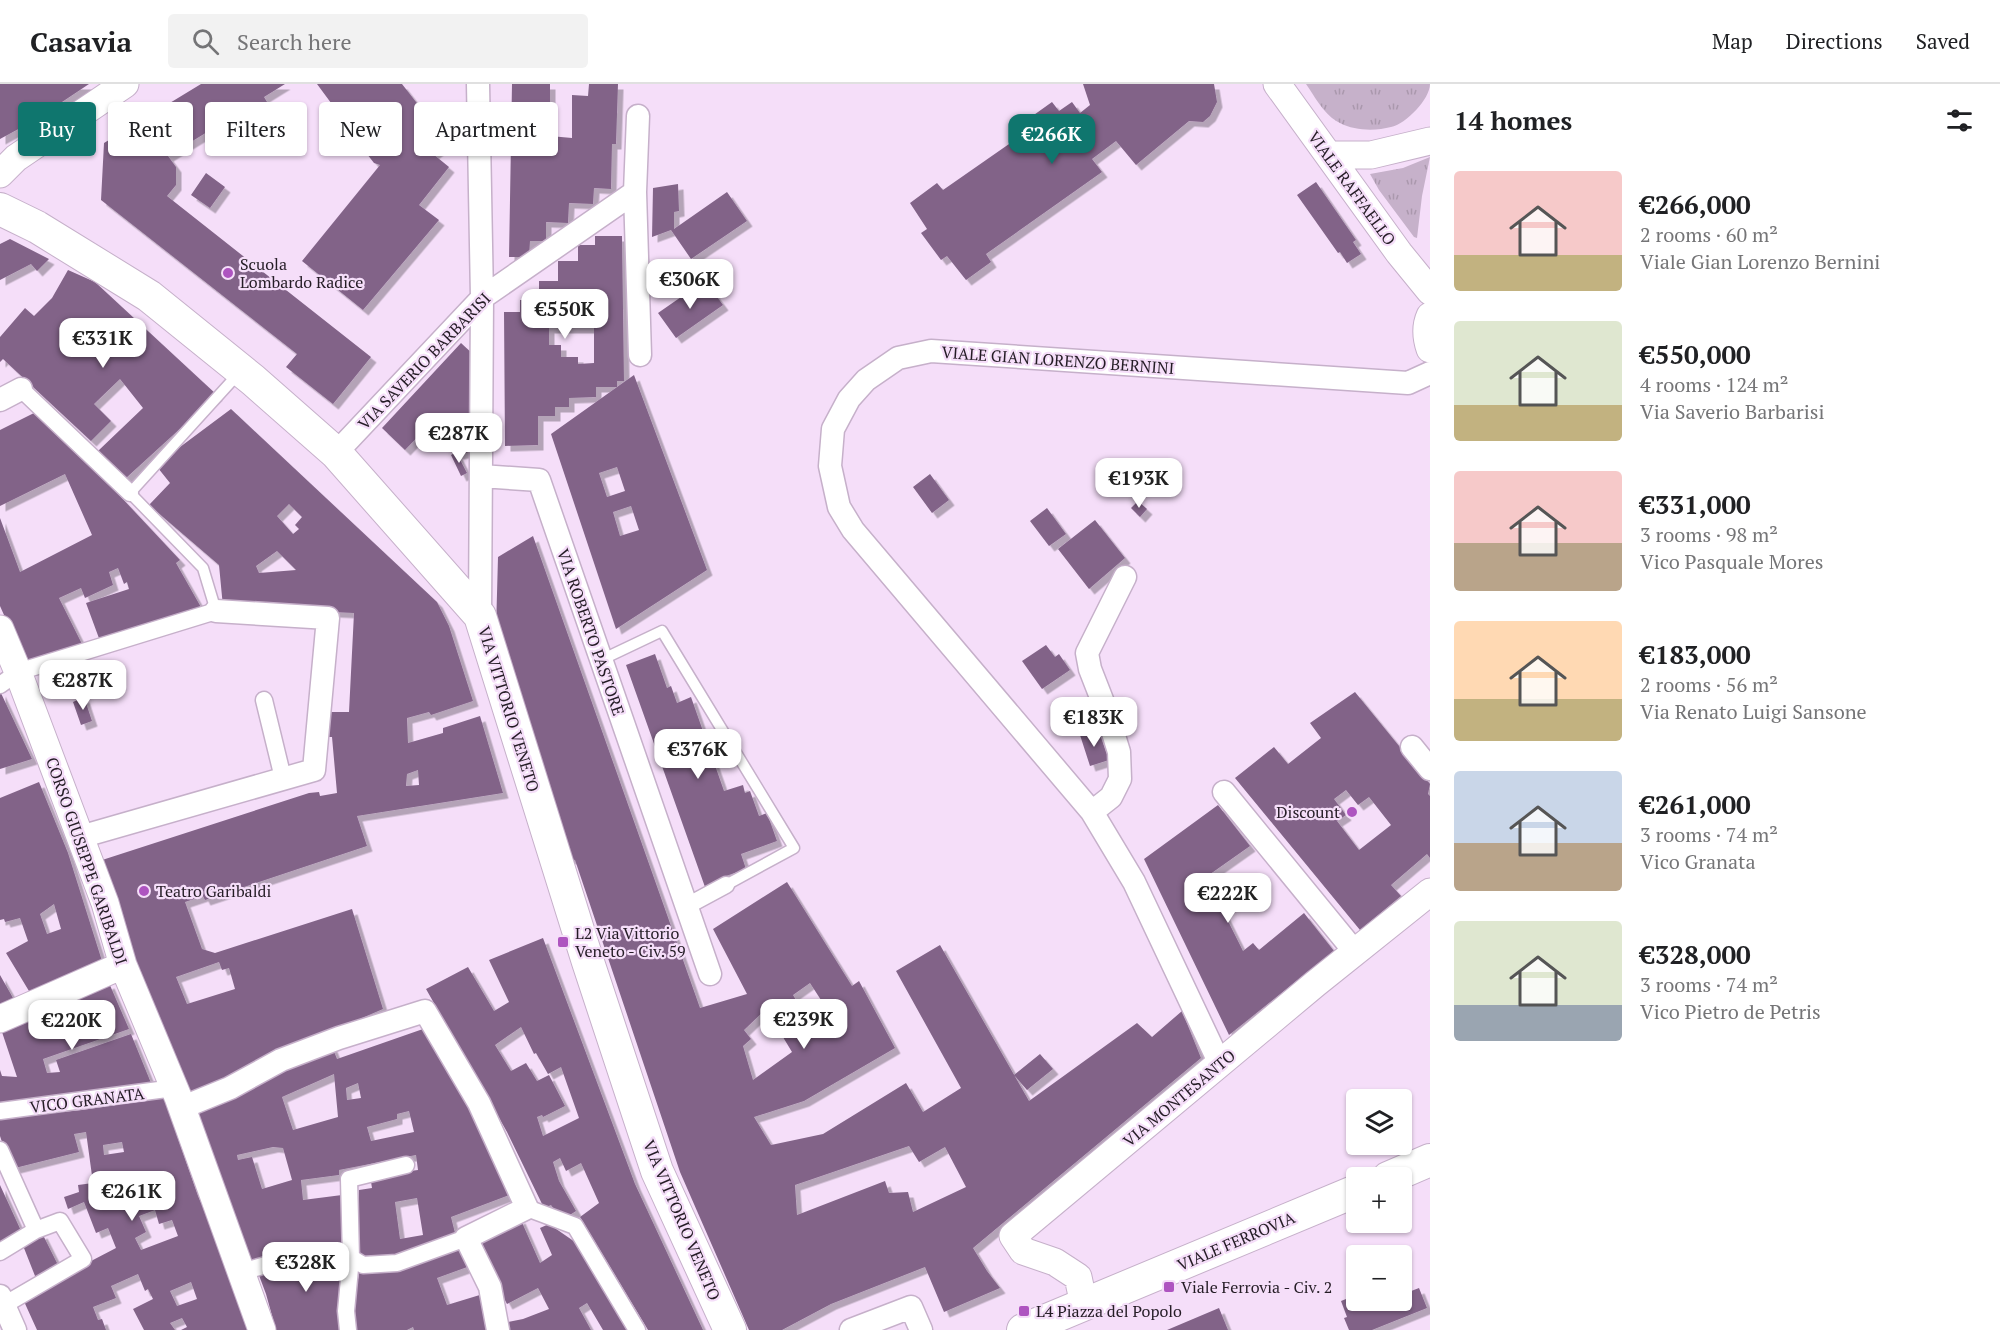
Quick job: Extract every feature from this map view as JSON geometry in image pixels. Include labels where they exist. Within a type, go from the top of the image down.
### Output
[{"type":"main road","name":"VIA VITTORIO VENETO","points":[[0,209],[37,227],[149,296],[242,371],[336,453],[480,616],[588,962],[657,1171],[730,1330]]},
{"type":"main road","points":[[1412,1168],[1430,1160]]},
{"type":"main road","name":"VIALE FERROVIA","points":[[1023,1330],[1067,1317],[1346,1195]]},
{"type":"street","points":[[0,174],[15,158],[123,84]]},
{"type":"street","points":[[478,84],[482,298],[480,616]]},
{"type":"street","name":"VIALE RAFFAELLO","points":[[1277,84],[1399,253],[1430,291]]},
{"type":"street","points":[[638,116],[635,192],[640,355]]},
{"type":"street","points":[[1329,155],[1371,155],[1430,141]]},
{"type":"street","name":"VIA SAVERIO BARBARISI","points":[[336,453],[482,298],[635,192]]},
{"type":"street","points":[[1430,316],[1426,339],[1430,349]]},
{"type":"street","name":"VIALE GIAN LORENZO BERNINI","points":[[1220,1064],[1134,882],[1092,812],[853,530],[839,507],[830,466],[833,429],[849,399],[866,380],[898,358],[931,351],[1408,383],[1430,373]]},
{"type":"street","points":[[0,400],[21,389],[130,493]]},
{"type":"street","name":"VIA ROBERTO PASTORE","points":[[481,476],[539,480],[710,974]]},
{"type":"street","points":[[1092,812],[1111,797],[1120,779],[1119,752],[1090,669],[1087,653],[1125,577]]},
{"type":"street","points":[[9,678],[216,611],[328,618],[314,770],[80,837]]},
{"type":"street","name":"CORSO GIUSEPPE GARIBALDI","points":[[0,629],[9,678],[80,837],[105,903],[123,965],[178,1098],[262,1330]]},
{"type":"street","points":[[264,700],[283,778]]},
{"type":"street","points":[[1412,747],[1430,769]]},
{"type":"street","points":[[1224,792],[1355,952]]},
{"type":"street","points":[[687,906],[726,885]]},
{"type":"street","name":"VIA MONTESANTO","points":[[1067,1317],[1078,1277],[1055,1262],[1023,1251],[1013,1236],[1430,892]]},
{"type":"street","points":[[0,1019],[123,965]]},
{"type":"street","points":[[178,1098],[230,1088],[290,1056],[425,1011],[479,1103],[527,1208],[575,1226],[637,1330]]},
{"type":"street","name":"VICO GRANATA","points":[[0,1111],[178,1098]]},
{"type":"street","points":[[0,1150],[36,1230]]},
{"type":"street","points":[[348,1330],[346,1311],[351,1258],[349,1179],[406,1165]]},
{"type":"street","points":[[241,1272],[298,1256],[342,1252],[363,1265],[397,1263],[466,1238],[527,1208]]},
{"type":"street","points":[[0,1252],[36,1230],[60,1221],[83,1259],[2,1300],[15,1330]]},
{"type":"street","points":[[466,1238],[490,1287],[498,1330]]},
{"type":"street","points":[[852,1330],[911,1307],[921,1330]]},
{"type":"lane","points":[[216,611],[203,568],[130,493],[242,371]]},
{"type":"lane","points":[[601,660],[662,631],[794,848],[726,885]]},
{"type":"green space","points":[[1306,84],[1430,84],[1426,97],[1410,116],[1397,125],[1372,130],[1352,128],[1335,120],[1321,106]]},
{"type":"green space","points":[[1430,157],[1417,238],[1379,190],[1370,174],[1403,168]]},
{"type":"building","points":[[0,84],[89,84],[62,102],[18,102],[18,129],[0,139]]},
{"type":"building","name":"Scuola Lombardo Radice","points":[[201,84],[285,84],[264,97],[267,102],[205,102],[205,133],[193,141],[193,102],[171,102]]},
{"type":"building","points":[[317,84],[402,84],[416,102],[414,102],[414,156],[435,156],[449,167],[419,205],[439,220],[363,310],[302,261],[380,165],[374,163],[369,156],[402,156],[402,102],[330,102]]},
{"type":"building","points":[[512,84],[550,84],[550,102],[512,102]]},
{"type":"building","points":[[589,84],[618,84],[616,144],[612,144],[611,189],[594,188],[593,204],[569,203],[568,223],[546,222],[546,241],[530,241],[529,257],[509,257],[511,156],[558,156],[558,137],[572,138],[572,95],[588,96]]},
{"type":"building","points":[[1083,84],[1214,84],[1217,102],[1210,116],[1203,122],[1189,121],[1136,165],[1116,141],[1092,159],[1102,172],[986,254],[991,262],[966,280],[947,256],[941,260],[921,233],[927,229],[910,203],[937,183],[943,190],[1029,130],[1024,122],[1052,102],[1059,111],[1072,102],[1080,113],[1090,105]]},
{"type":"building","name":"Scuola Lombardo Radice","points":[[108,141],[108,156],[168,156],[176,167],[176,185],[167,196],[371,357],[333,404],[286,367],[297,354],[101,200],[104,143]]},
{"type":"building","points":[[206,173],[225,187],[210,208],[191,195]]},
{"type":"building","points":[[1316,182],[1356,240],[1353,242],[1361,254],[1347,263],[1297,195]]},
{"type":"building","points":[[678,184],[679,211],[674,212],[674,229],[727,192],[747,221],[691,259],[671,230],[652,237],[653,188]]},
{"type":"building","points":[[595,236],[622,236],[624,381],[617,381],[617,387],[596,387],[596,397],[569,398],[569,407],[555,407],[555,416],[538,416],[538,445],[505,446],[504,312],[520,312],[520,300],[539,300],[539,281],[558,281],[558,261],[578,261],[578,245],[595,245]],"holes":[[[549,328],[594,328],[594,363],[578,364],[578,357],[561,357],[561,345],[549,345]]]},
{"type":"building","points":[[10,239],[49,259],[37,271],[31,264],[0,280],[0,244]]},
{"type":"building","points":[[68,270],[95,282],[217,395],[126,478],[98,451],[143,408],[120,379],[94,404],[111,421],[91,441],[3,359],[0,362],[0,337],[25,308],[34,316],[52,298]]},
{"type":"building","points":[[709,286],[723,305],[676,338],[658,313],[694,288],[698,294]]},
{"type":"building","points":[[461,343],[476,357],[476,451],[458,454],[428,426],[405,450],[382,428]]},
{"type":"building","points":[[634,375],[707,570],[616,629],[551,434]],"holes":[[[617,467],[625,491],[607,497],[599,473]],[[631,506],[639,530],[620,536],[613,512]]]},
{"type":"building","points":[[231,409],[437,602],[449,626],[473,701],[431,715],[429,712],[407,718],[408,743],[443,733],[443,728],[480,716],[503,793],[357,816],[367,846],[205,900],[203,896],[185,902],[202,949],[215,953],[352,909],[383,1009],[266,1059],[231,1080],[183,1097],[96,862],[309,793],[319,792],[320,796],[337,793],[332,737],[329,737],[329,712],[349,712],[354,613],[223,607],[219,565],[149,505],[170,483],[158,468],[180,447]],"holes":[[[289,504],[302,517],[295,525],[299,529],[293,534],[277,516]],[[277,551],[296,570],[259,573],[256,566]],[[418,770],[419,785],[406,786],[407,774]],[[219,962],[222,970],[229,968],[235,989],[187,1004],[176,977]]]},
{"type":"building","points":[[34,413],[89,463],[180,560],[176,563],[202,609],[100,641],[86,603],[129,589],[127,582],[124,584],[118,568],[109,572],[113,585],[85,598],[81,588],[59,598],[83,646],[28,669],[0,606],[0,518],[20,572],[92,535],[65,474],[0,506],[0,430]]},
{"type":"building","points":[[456,452],[467,473],[461,476],[451,455]]},
{"type":"building","points":[[930,474],[949,500],[932,513],[913,487]]},
{"type":"building","points":[[1138,501],[1147,509],[1140,517],[1131,508]]},
{"type":"building","points":[[1047,508],[1066,534],[1049,546],[1030,521]]},
{"type":"building","points":[[1095,520],[1125,558],[1089,589],[1058,549]]},
{"type":"building","points":[[533,536],[700,1008],[747,994],[713,929],[787,882],[852,986],[859,981],[895,1048],[804,1101],[754,1117],[771,1145],[823,1134],[906,1083],[923,1112],[961,1088],[896,971],[940,945],[1029,1101],[1137,1023],[1152,1037],[1182,1011],[1201,1058],[973,1248],[1000,1288],[944,1312],[925,1267],[831,1304],[782,1330],[749,1330],[680,1172],[575,860],[568,858],[496,630],[498,557]],"holes":[[[810,983],[830,1014],[802,1030],[791,1014],[800,1007],[793,995]],[[766,1009],[792,1052],[753,1080],[743,1046],[751,1039],[744,1030]],[[909,1146],[919,1162],[945,1147],[966,1187],[913,1212],[908,1192],[889,1193],[885,1181],[797,1215],[795,1185]]]},
{"type":"building","points":[[1046,645],[1055,657],[1059,654],[1070,670],[1042,689],[1022,661]]},
{"type":"building","points":[[655,654],[667,688],[671,686],[677,703],[691,697],[724,791],[743,785],[745,793],[750,791],[759,816],[767,813],[777,841],[741,854],[746,869],[705,887],[626,665]]},
{"type":"building","points":[[0,691],[32,759],[0,769]]},
{"type":"building","points":[[1355,692],[1430,784],[1428,794],[1430,796],[1430,858],[1427,854],[1391,885],[1401,896],[1360,930],[1235,778],[1274,747],[1288,764],[1321,738],[1310,723]],"holes":[[[1346,790],[1358,805],[1369,797],[1391,825],[1359,850],[1337,821],[1346,815],[1334,799]]]},
{"type":"building","points":[[84,697],[92,721],[81,725],[73,702]]},
{"type":"building","points":[[1098,729],[1109,760],[1090,766],[1080,735]]},
{"type":"building","points":[[39,782],[68,853],[102,961],[32,996],[6,953],[28,941],[20,918],[5,922],[4,919],[0,920],[0,798]],"holes":[[[54,904],[61,929],[47,934],[40,914]]]},
{"type":"building","points":[[1218,805],[1250,846],[1206,877],[1243,951],[1253,943],[1259,950],[1304,913],[1334,951],[1229,1035],[1144,859]]},
{"type":"building","points":[[543,938],[635,1184],[703,1330],[648,1330],[580,1217],[599,1203],[581,1163],[566,1171],[560,1158],[553,1162],[559,1181],[576,1211],[562,1220],[551,1205],[544,1208],[507,1132],[426,989],[468,967],[494,1011],[509,1002],[489,960]],"holes":[[[521,1027],[534,1054],[536,1053],[548,1074],[561,1067],[579,1118],[543,1136],[537,1117],[542,1115],[543,1117],[565,1106],[549,1075],[537,1081],[526,1063],[511,1071],[495,1045]]]},
{"type":"building","points":[[0,975],[17,1005],[0,1013]]},
{"type":"building","points":[[109,983],[129,1029],[43,1059],[47,1073],[60,1072],[56,1060],[131,1034],[151,1083],[33,1102],[0,1102],[0,1070],[2,1076],[17,1077],[2,1032]]},
{"type":"building","points":[[423,1029],[495,1154],[512,1194],[451,1217],[457,1241],[414,1255],[358,1260],[359,1190],[372,1188],[370,1176],[418,1170],[416,1155],[339,1170],[339,1175],[301,1180],[303,1200],[342,1195],[341,1243],[314,1247],[249,1264],[188,1111],[331,1044],[337,1059]],"holes":[[[334,1074],[338,1117],[293,1130],[282,1097]],[[358,1083],[361,1098],[347,1100],[346,1088]],[[409,1111],[414,1132],[371,1141],[367,1127],[397,1119],[397,1114]],[[273,1147],[283,1148],[292,1180],[262,1189],[252,1157],[238,1160],[237,1155]],[[417,1198],[423,1235],[400,1239],[395,1202]]]},
{"type":"building","points":[[1040,1054],[1053,1069],[1027,1090],[1014,1075]]},
{"type":"building","points":[[164,1098],[198,1196],[245,1300],[255,1330],[181,1330],[187,1327],[182,1318],[170,1323],[175,1330],[144,1330],[133,1309],[153,1299],[148,1289],[145,1291],[138,1274],[111,1286],[116,1298],[93,1307],[98,1320],[102,1319],[106,1330],[37,1330],[22,1297],[116,1248],[108,1228],[96,1233],[84,1202],[68,1209],[64,1197],[79,1192],[78,1185],[93,1183],[86,1132],[74,1134],[79,1152],[11,1169],[0,1136],[0,1118],[82,1110]],"holes":[[[122,1142],[124,1152],[104,1155],[103,1145]],[[155,1210],[159,1224],[172,1220],[178,1236],[141,1250],[135,1238],[146,1232],[139,1216]],[[191,1282],[197,1299],[177,1306],[170,1291]]]},
{"type":"building","points":[[0,1185],[22,1233],[0,1242]]},
{"type":"building","points":[[520,1218],[540,1263],[552,1255],[540,1228],[549,1224],[575,1242],[631,1330],[603,1330],[587,1303],[579,1308],[591,1330],[505,1330],[503,1323],[523,1319],[549,1309],[538,1288],[507,1304],[471,1240]]},
{"type":"building","points":[[42,1233],[60,1269],[37,1281],[22,1243]]},
{"type":"building","points":[[460,1245],[470,1266],[437,1278],[447,1305],[483,1294],[490,1330],[414,1330],[413,1327],[407,1330],[353,1330],[351,1325],[359,1273],[396,1269]]},
{"type":"building","points":[[298,1256],[345,1259],[342,1330],[276,1330],[257,1270]]},
{"type":"building","points":[[1419,1288],[1427,1308],[1372,1330],[1349,1330],[1341,1301],[1346,1299],[1346,1311],[1412,1311],[1412,1291]]},
{"type":"building","points":[[1219,1308],[1228,1330],[1167,1330]]},
{"type":"place","name":"Scuola Lombardo Radice","points":[[228,273]]},
{"type":"place","name":"Discount","points":[[1352,812]]},
{"type":"place","name":"Teatro Garibaldi","points":[[144,891]]},
{"type":"place","name":"L2 Via Vittorio Veneto - Civ. 59","points":[[563,942]]},
{"type":"place","name":"Viale Ferrovia - Civ. 2","points":[[1169,1287]]},
{"type":"place","name":"L4 Piazza del Popolo","points":[[1024,1311]]}]
